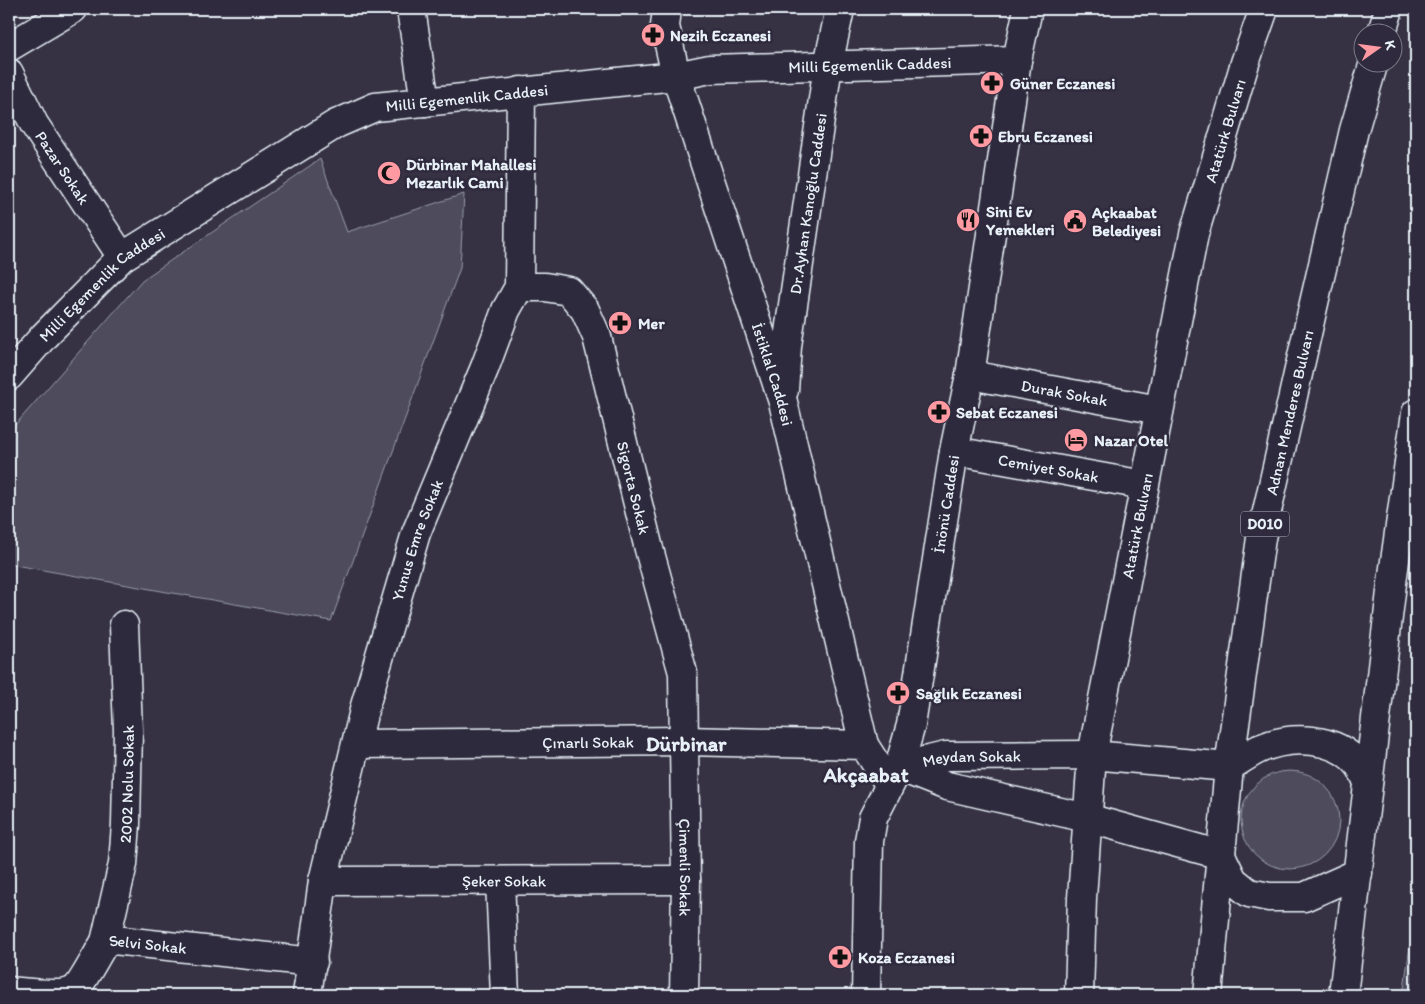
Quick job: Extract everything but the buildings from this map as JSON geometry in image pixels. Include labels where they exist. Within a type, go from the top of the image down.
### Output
[{"type":"main road","points":[[9,47],[73,9]]},
{"type":"main road","points":[[411,9],[425,102]]},
{"type":"main road","name":"İstiklal Caddesi","points":[[667,9],[665,26],[676,76],[783,402],[864,745]]},
{"type":"main road","name":"Dr.Ayhan Kanoğlu Caddesi","points":[[783,402],[788,346],[828,65],[840,9]]},
{"type":"main road","name":"İnönü Caddesi","points":[[866,995],[869,841],[873,818],[894,776],[911,725],[954,451],[970,375],[1017,60],[1028,9]]},
{"type":"main road","name":"Atatürk Bulvarı","points":[[1079,995],[1082,898],[1092,755],[1194,234],[1245,63],[1264,9]]},
{"type":"main road","points":[[1385,22],[1389,9]]},
{"type":"main road","name":"Milli Egemenlik Caddesi","points":[[9,376],[44,336],[122,257],[336,124],[375,107],[676,76],[710,69],[1017,60]]},
{"type":"main road","name":"Adnan Menderes Bulvarı","points":[[1208,995],[1229,767],[1262,538],[1354,130],[1371,72]]},
{"type":"main road","name":"Pazar Sokak","points":[[9,73],[34,124],[122,257]]},
{"type":"main road","name":"Yunus Emre Sokak","points":[[307,995],[323,880],[365,706],[416,533],[485,367],[506,310],[518,287],[521,91]]},
{"type":"main road","name":"Sigorta Sokak","points":[[518,287],[545,287],[569,291],[585,310],[597,337],[649,549],[683,673],[685,741]]},
{"type":"main road","name":"Durak Sokak","points":[[970,375],[1159,410]]},
{"type":"main road","points":[[1343,995],[1392,575],[1416,413]]},
{"type":"main road","name":"Cemiyet Sokak","points":[[954,451],[1144,485]]},
{"type":"main road","name":"2002 Nolu Sokak","points":[[105,942],[123,864],[126,824],[128,731],[124,626]]},
{"type":"main road","name":"Çınarlı Sokak","points":[[357,744],[685,741],[864,745]]},
{"type":"main road","name":"Çimenli Sokak","points":[[684,995],[686,880],[685,741]]},
{"type":"main road","points":[[1229,767],[1258,749],[1278,743],[1323,742],[1343,751],[1358,765],[1368,782]]},
{"type":"main road","points":[[864,745],[894,776]]},
{"type":"main road","name":"Meydan Sokak","points":[[894,776],[946,756],[1092,755],[1229,767]]},
{"type":"main road","name":"Meydan Sokak","points":[[894,776],[1087,818],[1220,855]]},
{"type":"main road","points":[[1220,855],[1233,880],[1249,892],[1269,897],[1304,897],[1358,873]]},
{"type":"main road","name":"Şeker Sokak","points":[[323,880],[686,880]]},
{"type":"main road","points":[[500,881],[505,995]]},
{"type":"main road","name":"Selvi Sokak","points":[[9,991],[72,993],[105,942],[114,940],[313,962]]},
{"type":"shaded area","points":[[320,159],[347,232],[464,194],[460,268],[331,621],[9,564],[9,432],[142,280]]},
{"type":"shaded area","points":[[1290,771],[1309,775],[1325,785],[1335,801],[1339,820],[1335,839],[1325,855],[1309,865],[1290,869],[1271,865],[1255,855],[1245,839],[1241,820],[1245,801],[1255,785],[1271,775]]},
{"type":"shaded area","points":[[1416,904],[1416,995],[1403,995]]},
{"type":"place","name":"Nezih Eczanesi","points":[[653,35]]},
{"type":"place","name":"Güner Eczanesi","points":[[992,83]]},
{"type":"place","name":"Ebru Eczanesi","points":[[981,136]]},
{"type":"place","name":"Dürbinar Mahallesi Mezarlık Cami","points":[[389,173]]},
{"type":"place","name":"Sini Ev Yemekleri","points":[[968,220]]},
{"type":"place","name":"Açkaabat Belediyesi","points":[[1075,221]]},
{"type":"place","name":"Mer","points":[[620,323]]},
{"type":"place","name":"Sebat Eczanesi","points":[[939,412]]},
{"type":"place","name":"Nazar Otel","points":[[1076,440]]},
{"type":"place","name":"Sağlık Eczanesi","points":[[898,693]]},
{"type":"place","name":"Koza Eczanesi","points":[[840,957]]},
{"type":"district","name":"Dürbinar","points":[[686,744]]},
{"type":"district","name":"Akçaabat","points":[[866,775]]}]
